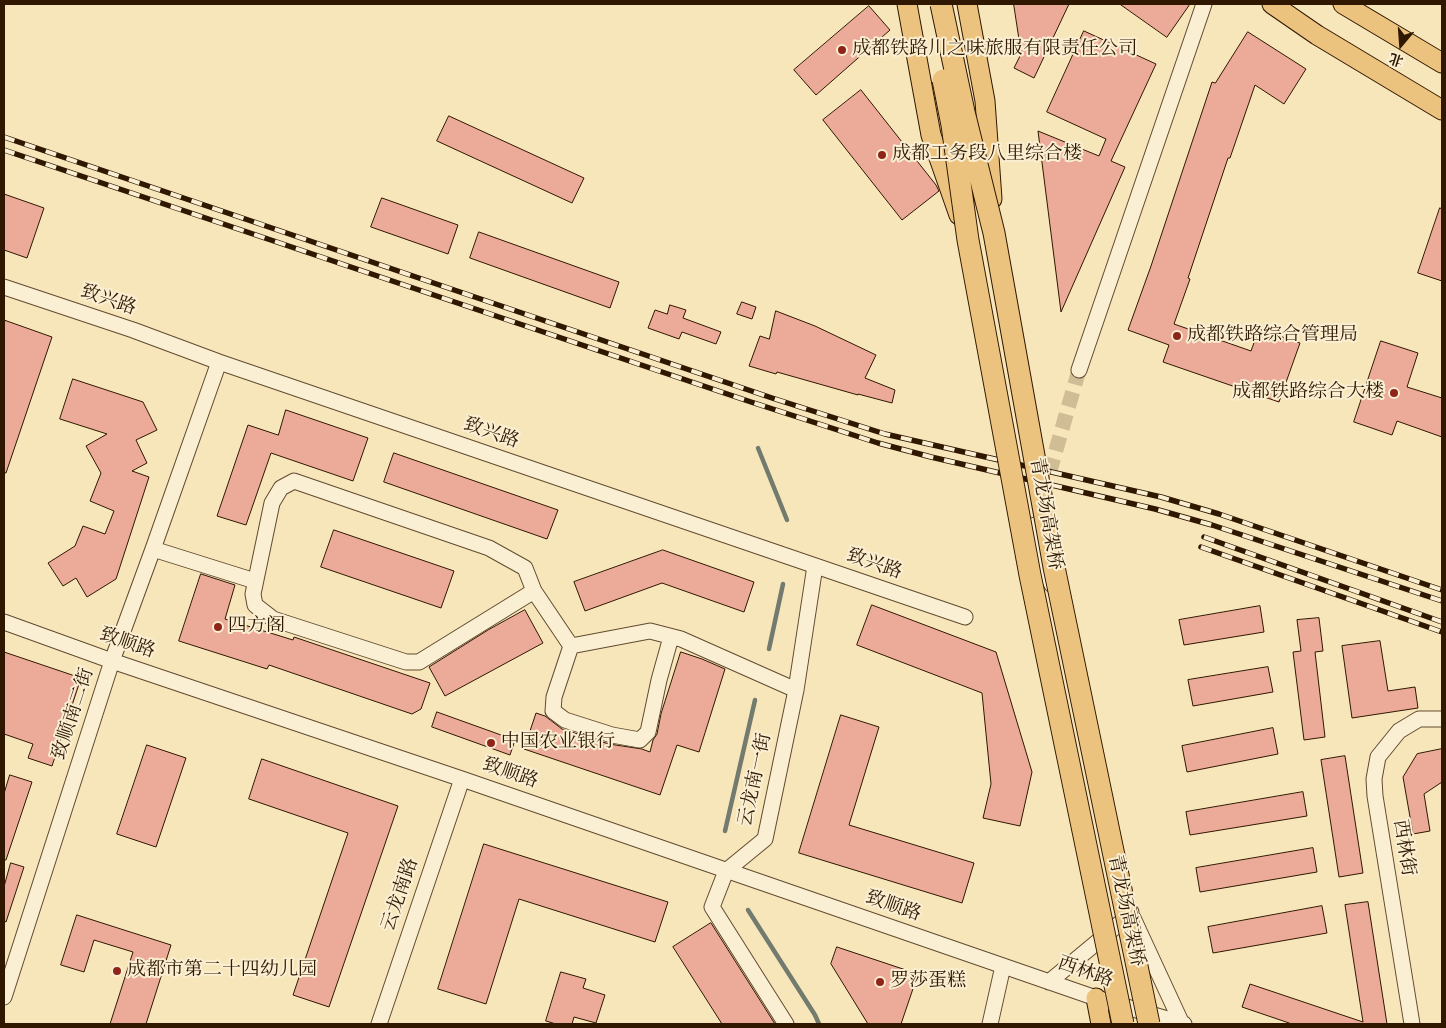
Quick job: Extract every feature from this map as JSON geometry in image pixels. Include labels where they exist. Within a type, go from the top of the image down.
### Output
[{"type":"highway","name":"青龙场高架桥","points":[[927,4],[952,125],[968,240],[1030,575],[1123,1024]]},
{"type":"highway","name":"青龙场高架桥","points":[[941,4],[964,112],[994,232],[1054,567],[1149,1024]]},
{"type":"main road","points":[[907,4],[931,135],[968,240]]},
{"type":"main road","points":[[967,4],[985,101],[994,232]]},
{"type":"main road","points":[[1272,4],[1317,35],[1442,110]]},
{"type":"main road","points":[[1343,4],[1442,63]]},
{"type":"main road","points":[[1096,998],[1100,1024]]},
{"type":"street","points":[[1079,370],[1204,4]]},
{"type":"street","name":"致兴路","points":[[4,287],[965,617]]},
{"type":"street","name":"致顺南二街","points":[[4,997],[112,660],[219,362]]},
{"type":"street","points":[[534,591],[419,662],[406,662],[272,619],[255,605],[253,594],[272,503],[281,488],[294,481],[489,548],[525,568],[534,591],[571,646]]},
{"type":"street","points":[[1035,525],[1038,557],[1068,617],[1131,914],[1183,1024]]},
{"type":"street","points":[[153,549],[255,581]]},
{"type":"street","name":"云龙南一街","points":[[786,1024],[712,907],[726,871],[765,839],[796,690],[815,566]]},
{"type":"street","name":"致顺路","points":[[4,622],[1003,966]]},
{"type":"street","points":[[571,646],[650,630],[682,639],[796,690]]},
{"type":"street","points":[[571,646],[554,697],[552,711],[565,720],[612,735],[640,740],[648,732],[671,636]]},
{"type":"street","name":"西林街","points":[[1412,1024],[1375,796],[1374,779],[1378,757],[1399,732],[1419,719],[1442,719]]},
{"type":"street","name":"云龙南路","points":[[379,1024],[462,779]]},
{"type":"street","points":[[1050,982],[1131,914]]},
{"type":"street","points":[[990,1024],[1003,966]]},
{"type":"street","name":"西林路","points":[[1003,966],[1096,998],[1183,1024]]},
{"type":"building","points":[[1014,4],[1069,4],[1034,78],[1014,68],[1021,54]]},
{"type":"building","points":[[1120,4],[1190,4],[1167,37]]},
{"type":"building","name":"成都铁路川之味旅服有限责任公司","points":[[869,6],[890,30],[816,95],[794,70]]},
{"type":"building","points":[[1084,31],[1156,64],[1111,161],[1125,167],[1061,312],[1038,131],[1099,156],[1106,139],[1047,112]]},
{"type":"building","points":[[1248,32],[1306,69],[1284,104],[1255,85],[1230,158],[1228,158],[1174,324],[1251,351],[1259,329],[1300,343],[1279,402],[1163,362],[1169,345],[1128,330],[1212,82],[1215,83]]},
{"type":"building","name":"成都工务段八里综合楼","points":[[861,90],[939,191],[902,220],[823,120]]},
{"type":"building","points":[[449,116],[584,178],[572,203],[437,141]]},
{"type":"building","points":[[4,194],[44,208],[27,258],[4,250]]},
{"type":"building","points":[[382,198],[458,225],[448,254],[371,227]]},
{"type":"building","points":[[1440,208],[1442,209],[1442,281],[1418,273]]},
{"type":"building","points":[[479,232],[619,282],[610,308],[470,258]]},
{"type":"building","points":[[742,302],[756,307],[752,319],[737,314]]},
{"type":"building","points":[[670,305],[686,310],[683,318],[721,332],[716,344],[682,332],[679,339],[648,328],[655,310],[667,314]]},
{"type":"building","points":[[776,311],[815,326],[876,355],[865,378],[895,390],[892,403],[749,366],[760,336],[769,339]]},
{"type":"building","points":[[4,320],[52,337],[6,473],[4,473]]},
{"type":"building","name":"成都铁路综合大楼","points":[[1381,341],[1418,353],[1407,387],[1442,398],[1442,437],[1397,421],[1392,435],[1354,422]]},
{"type":"building","points":[[73,379],[143,402],[157,430],[136,440],[147,463],[132,471],[149,477],[116,579],[87,597],[76,578],[63,586],[48,563],[75,546],[83,526],[105,534],[114,511],[90,501],[101,473],[86,446],[107,434],[60,419]]},
{"type":"building","points":[[286,410],[368,438],[353,481],[271,453],[246,525],[217,516],[248,425],[278,435]]},
{"type":"building","points":[[394,453],[558,510],[547,539],[384,482]]},
{"type":"building","points":[[334,530],[454,571],[441,608],[321,567]]},
{"type":"building","points":[[663,550],[754,582],[744,612],[662,583],[585,611],[574,582]]},
{"type":"building","points":[[201,574],[235,585],[225,619],[293,640],[294,637],[430,683],[421,709],[412,714],[269,665],[267,669],[179,641]]},
{"type":"building","points":[[872,605],[996,652],[1032,772],[1020,826],[983,818],[991,784],[982,693],[857,645]]},
{"type":"building","points":[[1260,606],[1264,632],[1184,645],[1179,620]]},
{"type":"building","points":[[525,610],[543,643],[445,696],[429,667],[488,630]]},
{"type":"building","points":[[1319,618],[1323,651],[1315,652],[1325,737],[1304,740],[1293,652],[1301,651],[1297,620]]},
{"type":"building","points":[[1380,641],[1388,691],[1415,687],[1418,708],[1352,718],[1342,646]]},
{"type":"building","points":[[4,652],[81,678],[52,766],[28,758],[33,744],[4,734]]},
{"type":"building","points":[[681,652],[725,669],[699,752],[677,745],[660,795],[524,749],[536,713],[545,716],[562,729],[609,744],[650,752]]},
{"type":"building","points":[[1268,667],[1273,692],[1193,706],[1188,680]]},
{"type":"building","points":[[437,712],[515,740],[510,755],[432,727]]},
{"type":"building","points":[[841,715],[879,727],[849,825],[974,863],[962,903],[799,853]]},
{"type":"building","points":[[1273,728],[1278,754],[1187,772],[1182,746]]},
{"type":"building","points":[[147,745],[186,758],[156,847],[117,834]]},
{"type":"building","points":[[1442,749],[1442,782],[1424,794],[1430,831],[1413,834],[1403,777],[1417,754]]},
{"type":"building","points":[[1345,756],[1363,873],[1339,877],[1321,760]]},
{"type":"building","points":[[262,759],[398,806],[329,1007],[293,995],[348,833],[249,799]]},
{"type":"building","points":[[10,775],[32,782],[6,860],[4,860],[4,794]]},
{"type":"building","points":[[1303,792],[1307,816],[1190,835],[1186,812]]},
{"type":"building","points":[[484,844],[668,902],[655,942],[519,899],[486,1004],[438,989]]},
{"type":"building","points":[[1313,848],[1317,872],[1200,892],[1196,868]]},
{"type":"building","points":[[11,863],[24,867],[6,922],[4,921],[4,887]]},
{"type":"building","points":[[1368,902],[1387,1024],[1292,1024],[1242,1007],[1250,984],[1363,1022],[1345,905]]},
{"type":"building","points":[[1322,906],[1327,933],[1213,953],[1208,927]]},
{"type":"building","points":[[77,915],[171,945],[146,1024],[110,1024],[133,952],[94,940],[84,972],[61,965]]},
{"type":"building","points":[[711,923],[775,1024],[722,1024],[673,947]]},
{"type":"building","points":[[837,947],[918,974],[901,1024],[868,1024],[831,964]]},
{"type":"building","points":[[561,972],[586,979],[583,988],[605,995],[596,1023],[574,1017],[572,1024],[556,1024],[546,1021]]},
{"type":"waterway","points":[[758,448],[787,520]]},
{"type":"waterway","points":[[769,649],[783,584]]},
{"type":"waterway","points":[[725,831],[755,700]]},
{"type":"waterway","points":[[748,910],[819,1024]]},
{"type":"tunnel","points":[[1043,495],[1079,370]]},
{"type":"railway","points":[[4,137],[772,398],[885,434],[1161,497],[1219,514],[1442,590]]},
{"type":"railway","points":[[4,150],[878,443],[1155,509],[1212,525],[1442,601]]},
{"type":"railway","points":[[1204,537],[1442,622]]},
{"type":"railway","points":[[1201,547],[1442,632]]},
{"type":"place","name":"成都铁路川之味旅服有限责任公司","points":[[842,50]]},
{"type":"place","name":"成都工务段八里综合楼","points":[[882,155]]},
{"type":"place","name":"成都铁路综合管理局","points":[[1177,336]]},
{"type":"place","name":"成都铁路综合大楼","points":[[1394,393]]},
{"type":"place","name":"四方阁","points":[[218,627]]},
{"type":"place","name":"中国农业银行","points":[[491,743]]},
{"type":"place","name":"成都市第二十四幼儿园","points":[[117,971]]},
{"type":"place","name":"罗莎蛋糕","points":[[880,982]]}]
